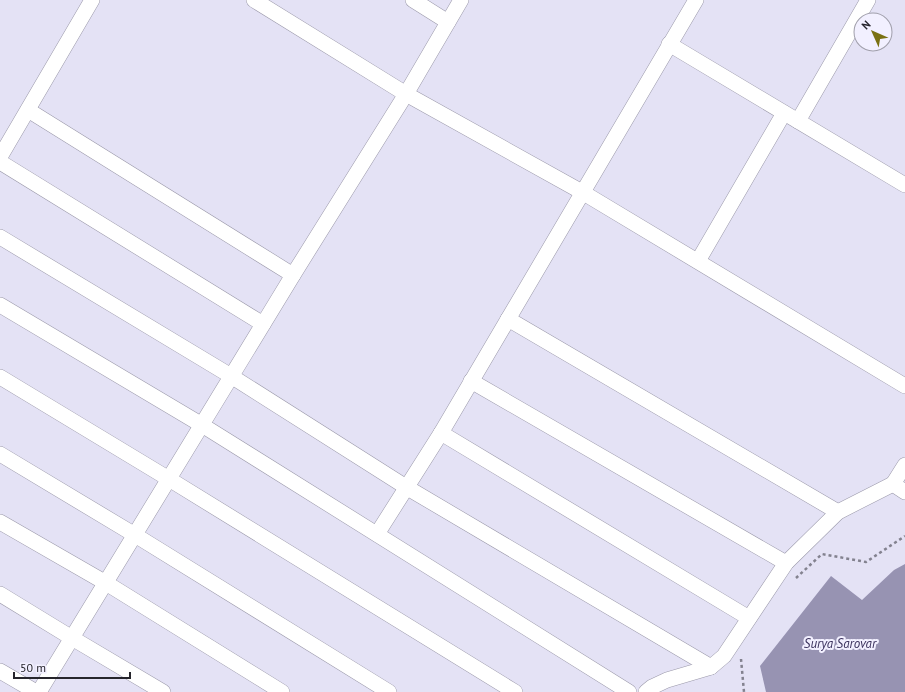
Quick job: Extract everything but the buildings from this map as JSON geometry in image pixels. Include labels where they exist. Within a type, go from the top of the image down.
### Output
[{"type":"street","points":[[0,157],[92,0]]},
{"type":"street","points":[[254,0],[406,94],[582,192],[905,386]]},
{"type":"street","points":[[413,0],[448,22]]},
{"type":"street","points":[[39,692],[231,376],[406,94],[461,0]]},
{"type":"street","points":[[377,534],[441,433],[696,0]]},
{"type":"street","points":[[798,121],[868,0]]},
{"type":"street","points":[[669,44],[905,185]]},
{"type":"street","points":[[28,110],[293,275]]},
{"type":"street","points":[[698,261],[784,113]]},
{"type":"street","points":[[0,162],[263,324]]},
{"type":"street","points":[[0,237],[231,376],[406,487],[711,667]]},
{"type":"street","points":[[0,305],[202,425],[629,692]]},
{"type":"street","points":[[508,319],[838,512]]},
{"type":"street","points":[[0,377],[515,692]]},
{"type":"street","points":[[471,381],[786,563]]},
{"type":"street","points":[[441,433],[749,618]]},
{"type":"street","points":[[0,454],[135,535],[389,692]]},
{"type":"street","points":[[646,692],[652,686],[667,680],[711,667],[724,656],[786,563],[838,512],[899,488],[905,465]]},
{"type":"street","points":[[0,522],[106,583],[282,692]]},
{"type":"street","points":[[0,594],[163,692]]},
{"type":"street","points":[[0,670],[36,692]]},
{"type":"path","points":[[790,583],[822,554],[866,562],[905,536]]},
{"type":"path","points":[[740,657],[744,692]]},
{"type":"water","name":"Surya Sarovar","points":[[905,564],[905,692],[766,692],[760,666],[831,576],[862,600],[894,570]]}]
